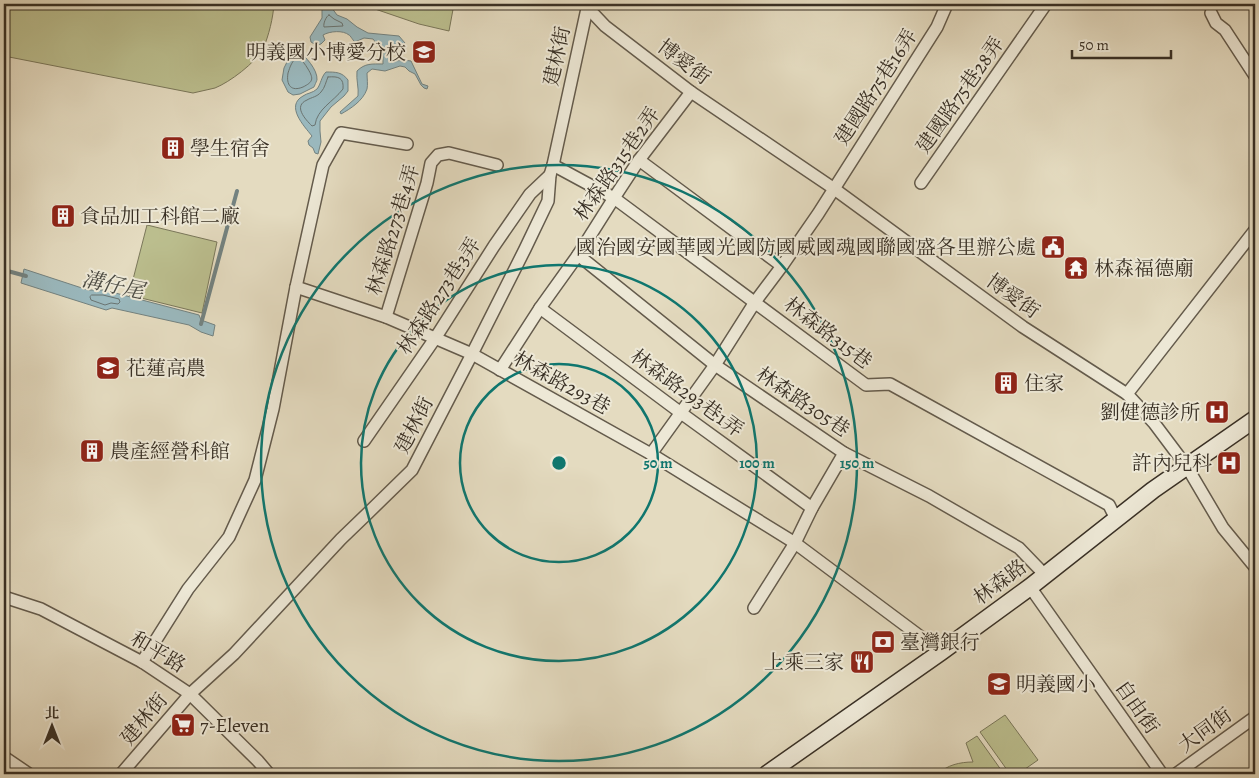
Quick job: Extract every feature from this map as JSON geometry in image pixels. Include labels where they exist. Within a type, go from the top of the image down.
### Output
[{"type":"street","name":"建國路75巷16弄","points":[[651,454],[715,365],[755,302],[818,214],[937,27],[947,4]]},
{"type":"street","name":"建國路75巷28弄","points":[[921,184],[1046,4]]},
{"type":"street","name":"博愛街","points":[[587,5],[605,26],[691,92],[833,188],[1024,327],[1127,394],[1154,423],[1187,467],[1223,528],[1255,567]]},
{"type":"street","name":"建林街","points":[[122,774],[190,694],[234,654],[341,538],[412,470],[548,201],[552,170],[587,5]]},
{"type":"street","points":[[1211,13],[1216,23],[1225,30],[1255,76]]},
{"type":"street","name":"林森路315巷2弄","points":[[500,370],[540,308],[578,255],[639,160],[691,92]]},
{"type":"street","points":[[142,662],[188,589],[229,537],[255,480],[273,409],[296,287],[323,165],[341,133],[407,144]]},
{"type":"street","name":"林森路273巷4弄","points":[[386,317],[427,183],[431,163],[438,155],[449,153],[497,165]]},
{"type":"street","points":[[639,160],[782,266]]},
{"type":"street","name":"林森路315巷","points":[[552,170],[614,198],[866,385],[890,384],[1109,505],[1116,519]]},
{"type":"street","name":"林森路273巷3弄","points":[[364,440],[436,338],[530,194],[552,170]]},
{"type":"street","points":[[1127,394],[1255,230]]},
{"type":"street","name":"林森路305巷","points":[[578,255],[715,365],[844,453],[929,496],[1019,548],[1045,575]]},
{"type":"street","name":"林森路293巷","points":[[296,287],[386,317],[472,354],[651,454],[795,543],[941,652]]},
{"type":"street","name":"林森路293巷1弄","points":[[540,308],[812,508]]},
{"type":"street","name":"林森路","points":[[767,774],[941,652],[1030,587],[1154,490],[1255,420]]},
{"type":"street","points":[[754,608],[795,543],[812,508],[844,453]]},
{"type":"street","name":"自由街","points":[[1030,587],[1162,774]]},
{"type":"street","name":"和平路","points":[[4,597],[41,609],[142,662],[190,694],[269,774]]},
{"type":"street","name":"大同街","points":[[1176,774],[1255,717]]},
{"type":"street","points":[[4,757],[30,774]]},
{"type":"green space","points":[[4,4],[274,4],[265,44],[254,60],[242,71],[221,85],[193,93],[4,56]]},
{"type":"green space","points":[[369,4],[454,4],[449,31],[419,24],[375,9]]},
{"type":"green space","points":[[147,225],[217,242],[202,313],[129,295]]},
{"type":"green space","points":[[1005,715],[1038,760],[1018,774],[1010,774],[980,732]]},
{"type":"green space","points":[[977,736],[1004,774],[938,774],[945,768],[973,762],[966,743]]},
{"type":"water","points":[[322,4],[329,4],[337,15],[347,19],[368,33],[399,36],[405,43],[403,45],[391,44],[387,48],[386,55],[395,60],[411,61],[422,84],[428,86],[427,89],[421,85],[415,74],[405,67],[400,66],[385,71],[372,69],[367,73],[367,89],[363,97],[341,114],[340,112],[358,96],[357,71],[366,65],[383,64],[383,49],[373,39],[364,38],[355,42],[350,35],[340,32],[323,35],[325,40],[321,44],[316,45],[311,42],[310,37],[322,18]]},
{"type":"water","points":[[297,51],[310,63],[317,76],[317,80],[314,87],[300,94],[293,95],[288,92],[282,80],[284,68],[290,56]]},
{"type":"water","points":[[326,72],[338,73],[346,77],[348,80],[348,91],[331,107],[320,121],[321,142],[318,154],[309,145],[308,141],[312,136],[298,116],[296,105],[303,96],[317,89]]},
{"type":"water","points":[[24,269],[88,290],[104,290],[199,315],[201,320],[215,325],[213,336],[189,325],[112,308],[106,310],[21,283]]},
{"type":"waterway","points":[[201,324],[237,191]]},
{"type":"waterway","name":"溝仔尾","points":[[4,270],[26,276]]},
{"type":"place","name":"明義國小博愛分校","points":[[424,52]]},
{"type":"place","name":"學生宿舍","points":[[173,148]]},
{"type":"place","name":"食品加工科館二廠","points":[[63,216]]},
{"type":"place","name":"國治國安國華國光國防國威國魂國聯國盛各里辦公處","points":[[1053,247]]},
{"type":"place","name":"林森福德廟","points":[[1076,268]]},
{"type":"place","name":"花蓮高農","points":[[108,368]]},
{"type":"place","name":"住家","points":[[1006,383]]},
{"type":"place","name":"劉健德診所","points":[[1217,412]]},
{"type":"place","name":"農產經營科館","points":[[92,451]]},
{"type":"place","name":"許內兒科","points":[[1229,463]]},
{"type":"place","name":"臺灣銀行","points":[[883,642]]},
{"type":"place","name":"上乘三家","points":[[862,662]]},
{"type":"place","name":"明義國小","points":[[999,684]]},
{"type":"place","name":"7-Eleven","points":[[183,725]]}]
